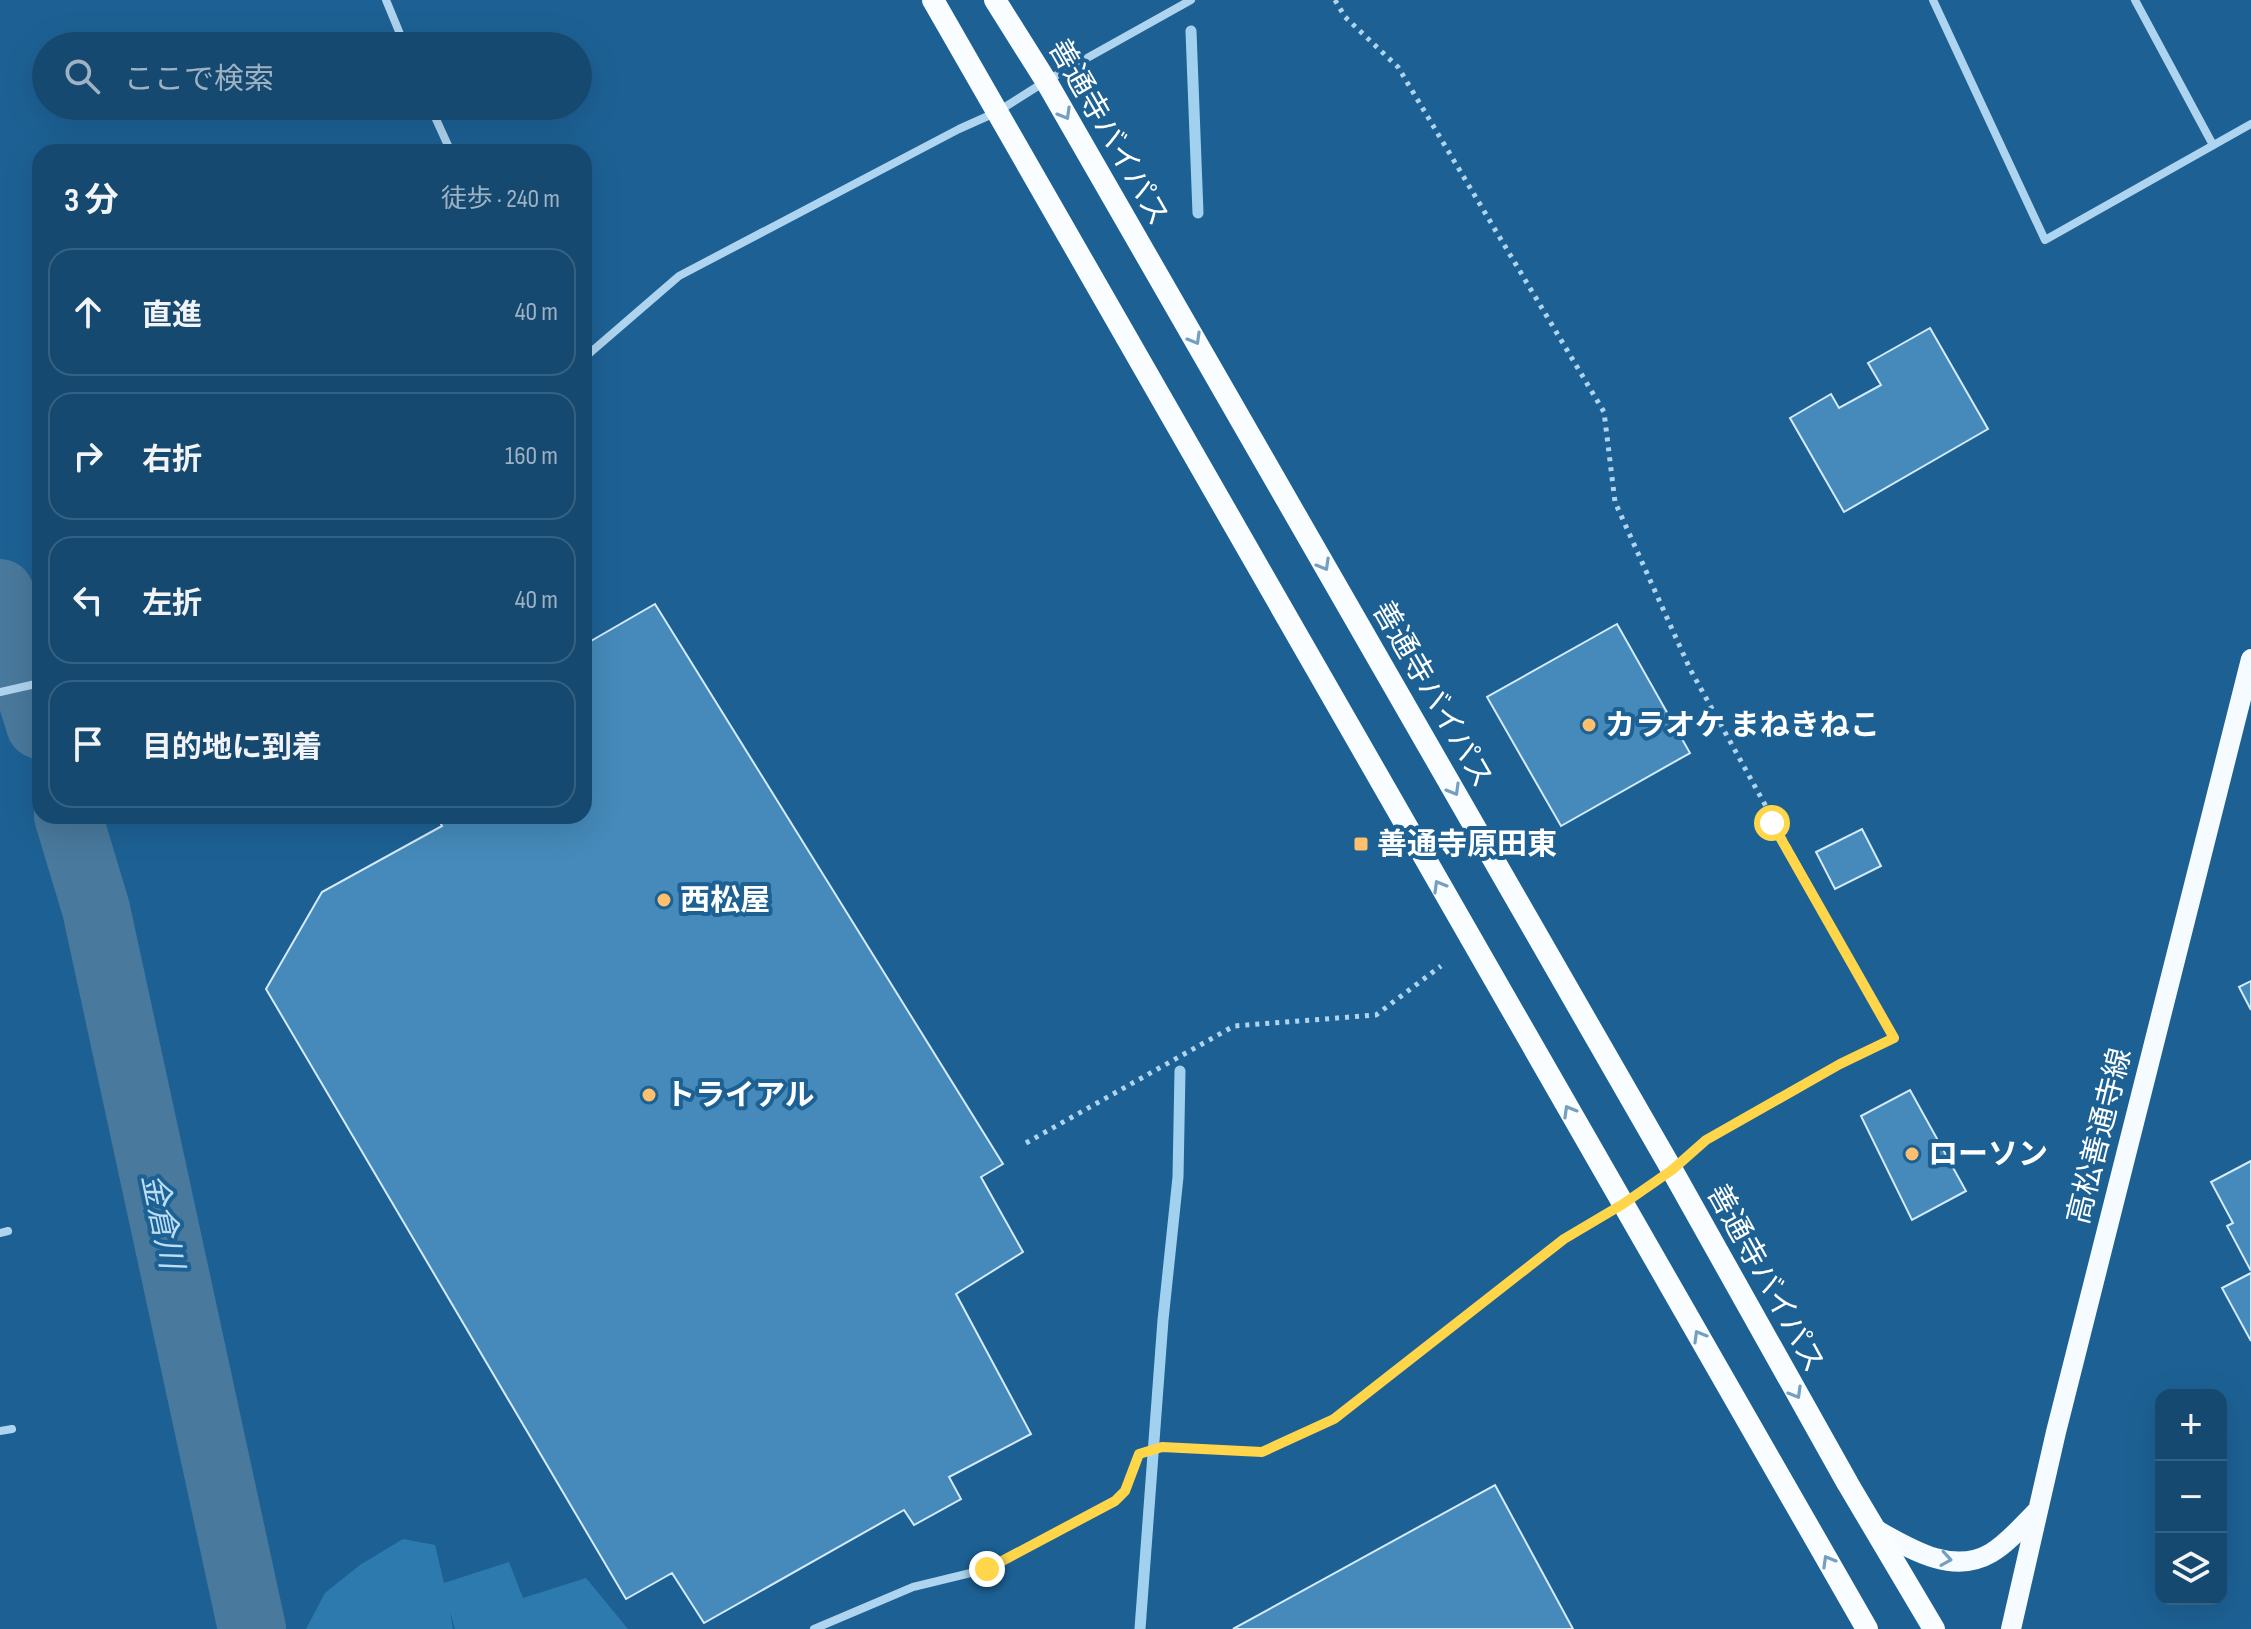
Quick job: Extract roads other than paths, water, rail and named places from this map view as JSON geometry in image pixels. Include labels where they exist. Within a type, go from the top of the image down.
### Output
[{"type":"highway","points":[[933,0],[1867,1629]]},
{"type":"highway","name":"善通寺バイパス","points":[[995,0],[1046,81],[1934,1629]]},
{"type":"main road","name":"高松善通寺線","points":[[2011,1629],[2037,1511],[2251,659]]},
{"type":"main road","points":[[1875,1529],[1923,1556],[1960,1562],[1989,1554],[2037,1511]]},
{"type":"street","points":[[386,0],[399,32]]},
{"type":"street","points":[[592,351],[679,276],[997,112],[1191,0]]},
{"type":"street","points":[[1933,0],[2045,240],[2251,124]]},
{"type":"street","points":[[2135,0],[2213,145]]},
{"type":"street","points":[[436,120],[447,144]]},
{"type":"street","points":[[0,692],[32,685]]},
{"type":"street","points":[[814,1629],[913,1587],[987,1569],[1103,1507],[1125,1491],[1139,1454],[1162,1447],[1262,1452],[1334,1419],[1564,1239],[1672,1170],[1706,1140],[1840,1064],[1894,1038]]},
{"type":"street","points":[[0,1431],[12,1429]]},
{"type":"waterway","points":[[1191,31],[1198,213]]},
{"type":"waterway","name":"金倉川","points":[[0,593],[32,699]]},
{"type":"waterway","name":"金倉川","points":[[70,824],[96,909],[252,1629]]},
{"type":"waterway","points":[[1140,1629],[1163,1320],[1178,1177],[1180,1071]]},
{"type":"place","name":"カラオケ まねきねこ","points":[[1589,725]]},
{"type":"place","name":"善通寺原田東","points":[[1361,844]]},
{"type":"place","name":"西松屋","points":[[664,900]]},
{"type":"place","name":"トライアル","points":[[649,1095]]},
{"type":"place","name":"ローソン","points":[[1912,1154]]}]
